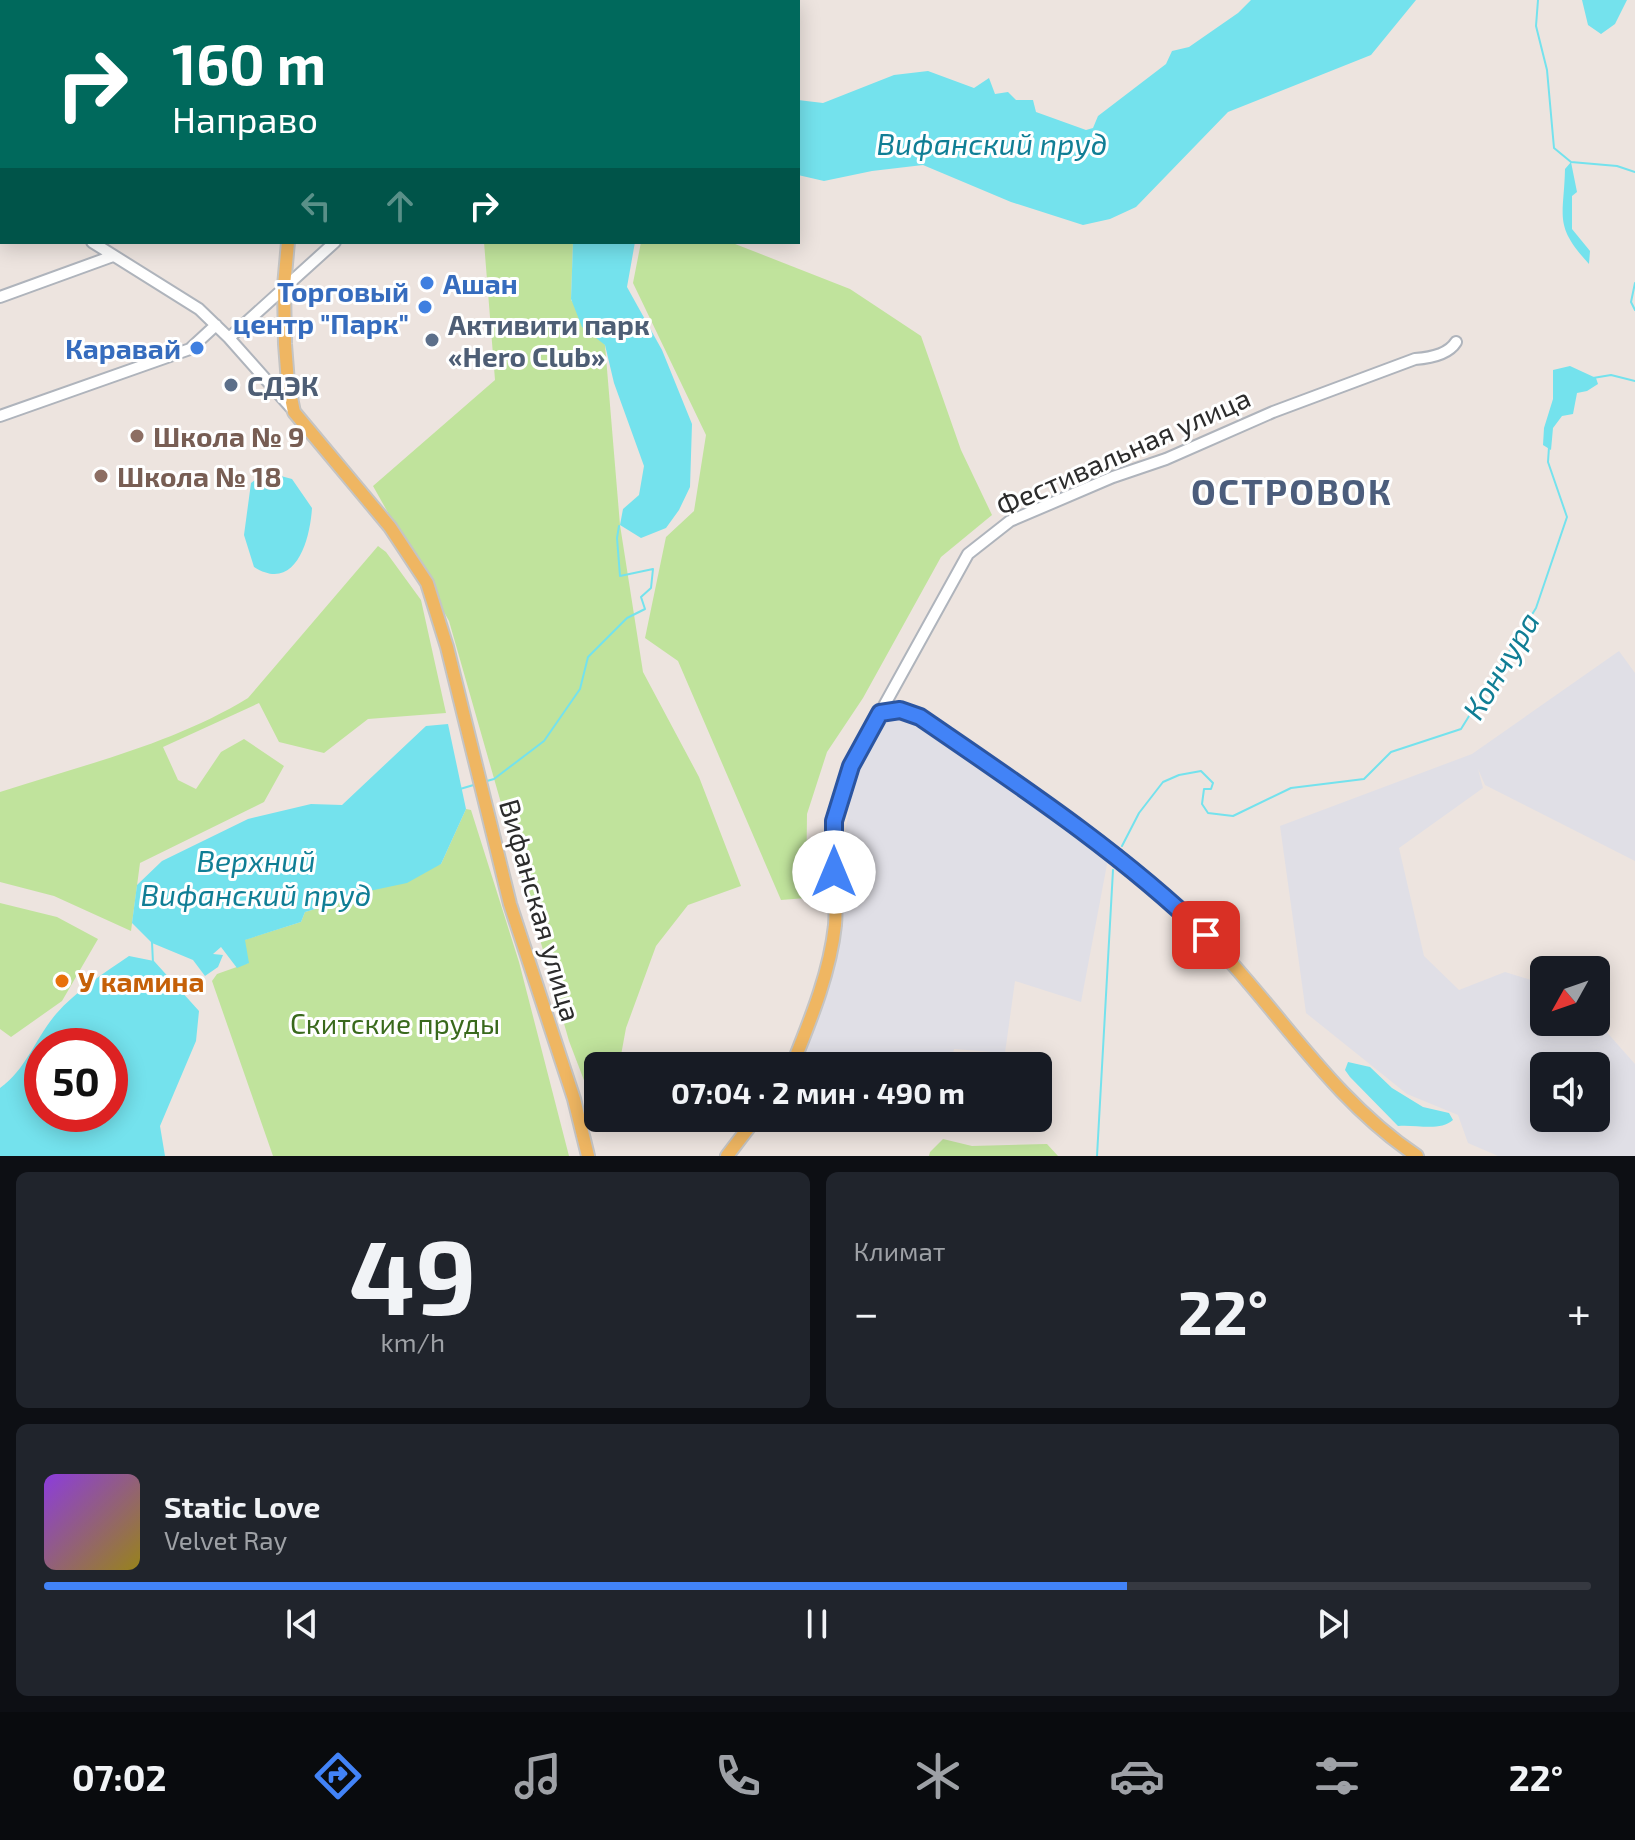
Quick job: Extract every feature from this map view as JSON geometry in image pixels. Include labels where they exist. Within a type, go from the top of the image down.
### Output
[{"type":"main road","points":[[288,244],[284,286],[288,383],[294,412]]},
{"type":"main road","name":"Вифанская улица","points":[[294,412],[390,527],[427,583],[447,647],[510,904],[574,1099],[588,1156]]},
{"type":"main road","points":[[880,713],[900,710],[920,717],[1137,871],[1206,935],[1326,1075],[1378,1127],[1417,1156]]},
{"type":"main road","name":"Фестивальная улица","points":[[797,1052],[823,980],[835,924],[834,821],[851,766],[880,713]]},
{"type":"main road","points":[[727,1156],[745,1132]]},
{"type":"street","points":[[95,244],[199,309],[294,412]]},
{"type":"street","points":[[229,338],[333,244]]},
{"type":"street","points":[[0,297],[113,256]]},
{"type":"street","points":[[0,416],[190,349],[216,325]]},
{"type":"street","name":"Фестивальная улица","points":[[880,713],[968,554],[1010,521],[1113,477],[1166,459],[1273,412],[1415,359],[1430,358],[1453,347],[1456,342]]},
{"type":"shaded area","points":[[1619,651],[1635,673],[1635,861],[1485,785],[1478,769],[1483,788],[1399,848],[1424,956],[1459,990],[1505,972],[1530,980],[1530,1036],[1610,1036],[1635,1064],[1635,1156],[1498,1156],[1468,1143],[1458,1115],[1407,1094],[1306,1013],[1280,826],[1472,754]]},
{"type":"shaded area","points":[[880,713],[918,721],[1108,859],[1081,1002],[1015,981],[1005,1052],[954,1049],[953,1052],[807,1052],[837,941],[840,861],[855,777]]},
{"type":"green space","points":[[484,244],[573,244],[571,300],[605,345],[620,525],[643,672],[699,777],[741,886],[688,905],[656,946],[626,1028],[622,1052],[584,1052],[584,1080],[569,1041],[449,621],[373,486],[495,380]]},
{"type":"green space","points":[[641,244],[735,244],[850,289],[921,336],[961,450],[992,515],[941,557],[863,698],[827,752],[807,814],[806,898],[781,900],[678,661],[645,638],[666,537],[694,511],[706,435],[633,283]]},
{"type":"green space","points":[[378,546],[386,552],[421,600],[446,713],[368,719],[324,753],[279,742],[259,703],[163,747],[178,780],[196,789],[221,752],[244,739],[284,766],[264,802],[140,863],[131,931],[54,896],[0,882],[0,792],[158,741],[248,698]]},
{"type":"green space","name":"Скитские пруды","points":[[466,809],[471,810],[519,962],[569,1156],[273,1156],[212,981],[217,974],[248,963],[244,940],[301,922],[305,912],[319,908],[322,901],[441,864]]},
{"type":"green space","points":[[0,903],[57,917],[98,939],[62,1001],[11,1037],[0,1029]]},
{"type":"green space","points":[[943,1139],[972,1146],[1047,1144],[1058,1156],[929,1156]]},
{"type":"water","name":"Вифанский пруд","points":[[1251,0],[1416,0],[1371,55],[1228,112],[1136,207],[1110,219],[1083,225],[1011,202],[923,165],[824,181],[800,175],[800,100],[823,103],[894,75],[928,71],[974,88],[989,78],[995,94],[1008,92],[1016,100],[1033,100],[1036,112],[1086,130],[1093,128],[1098,116],[1166,64],[1172,51],[1189,47],[1238,13]]},
{"type":"water","points":[[1582,0],[1627,0],[1615,24],[1601,34],[1588,25]]},
{"type":"water","points":[[1571,162],[1577,192],[1572,196],[1572,229],[1590,251],[1589,264],[1570,239],[1563,220],[1565,169]]},
{"type":"water","points":[[573,244],[635,244],[627,287],[662,350],[692,424],[690,487],[666,528],[641,538],[620,525],[623,509],[639,495],[644,466],[614,383],[605,345],[582,327],[571,299]]},
{"type":"water","points":[[1570,366],[1596,378],[1598,384],[1577,393],[1573,414],[1562,416],[1553,428],[1551,450],[1543,445],[1544,428],[1553,399],[1553,370]]},
{"type":"water","points":[[266,472],[292,479],[312,508],[304,548],[298,560],[280,573],[268,573],[254,567],[244,535],[251,483]]},
{"type":"water","name":"Верхний Вифанский пруд","points":[[448,724],[466,809],[441,864],[407,883],[322,901],[319,908],[305,912],[301,922],[245,940],[249,963],[237,968],[221,947],[213,954],[223,955],[218,967],[205,976],[193,960],[152,943],[132,923],[137,885],[162,861],[248,819],[311,804],[342,805],[426,726]]},
{"type":"water","points":[[129,956],[154,961],[199,1011],[196,1041],[160,1126],[165,1156],[0,1156],[0,1088],[24,1063],[24,1132],[128,1132],[128,1028],[46,1028],[64,1006]]},
{"type":"water","points":[[1348,1062],[1370,1067],[1392,1088],[1423,1107],[1449,1113],[1453,1120],[1434,1127],[1398,1126],[1350,1077],[1345,1070]]},
{"type":"waterway","name":"Кончура","points":[[1538,0],[1536,26],[1547,70],[1554,148],[1571,162],[1617,166],[1635,172]]},
{"type":"waterway","name":"Кончура","points":[[1635,283],[1631,302],[1635,310]]},
{"type":"waterway","name":"Кончура","points":[[1593,378],[1611,375],[1635,381]]},
{"type":"waterway","name":"Кончура","points":[[1122,846],[1139,813],[1163,782],[1179,775],[1201,771],[1213,783],[1211,789],[1204,789],[1202,804],[1208,813],[1233,816],[1291,788],[1364,779],[1391,752],[1461,729],[1536,608],[1567,517],[1548,462],[1549,447]]},
{"type":"waterway","points":[[487,781],[544,741],[580,689],[588,657],[627,618],[645,609],[641,597],[651,588],[653,569],[620,576],[619,526]]},
{"type":"waterway","points":[[460,789],[477,784]]},
{"type":"waterway","name":"Кончура","points":[[1097,1156],[1113,870]]},
{"type":"waterway","points":[[152,942],[153,963]]},
{"type":"place","name":"Ашан","points":[[427,283]]},
{"type":"place","name":"Торговый центр \"Парк\"","points":[[425,307]]},
{"type":"place","name":"Активити парк «Hero Club»","points":[[432,340]]},
{"type":"place","name":"Каравай","points":[[197,348]]},
{"type":"place","name":"СДЭК","points":[[231,385]]},
{"type":"place","name":"Школа № 9","points":[[137,436]]},
{"type":"place","name":"Школа № 18","points":[[101,476]]},
{"type":"place","name":"У камина","points":[[62,981]]},
{"type":"district","name":"ОСТРОВОК","points":[[1292,490]]},
{"type":"route","points":[[834,872],[834,821],[851,766],[880,713],[900,710],[920,717],[1065,818],[1137,871],[1206,935]]}]
